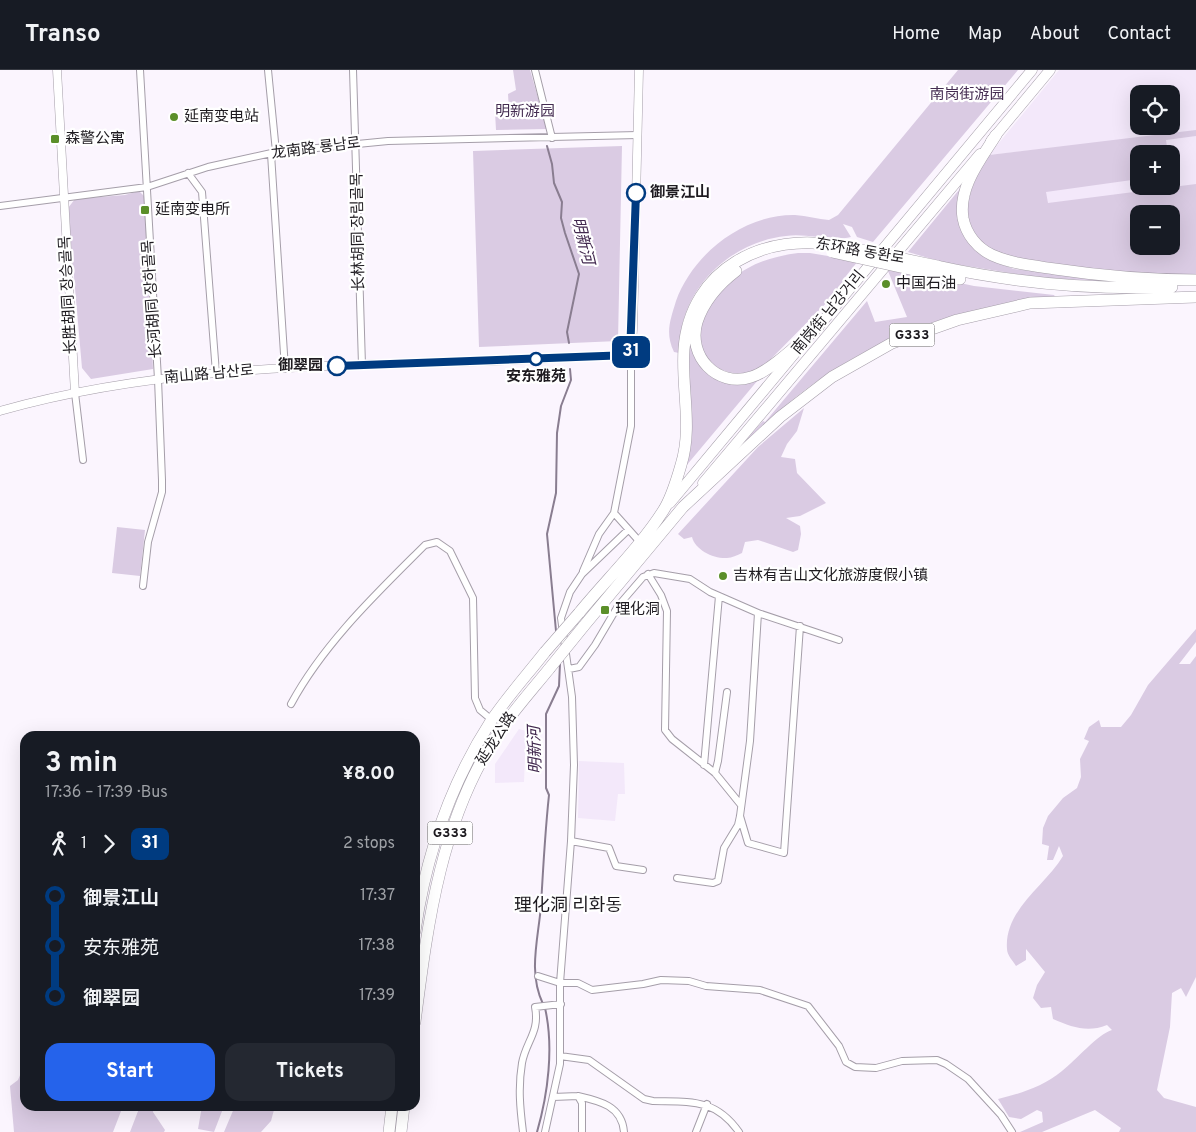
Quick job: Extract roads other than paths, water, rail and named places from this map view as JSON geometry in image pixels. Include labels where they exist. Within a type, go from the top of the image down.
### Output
[{"type":"highway","points":[[996,134],[973,171],[964,197],[963,218],[970,236],[977,245],[1005,260],[1052,268],[1156,280],[1196,280]]},
{"type":"highway","name":"东环路 동환로","points":[[664,510],[684,452],[687,413],[684,348],[691,318],[703,294],[718,275],[738,260],[762,248],[798,242],[836,249]]},
{"type":"highway","points":[[818,327],[759,375],[743,379],[726,378],[711,371],[702,361],[695,344],[697,323],[705,305],[725,279],[739,268],[772,253],[836,249],[1027,288],[1097,294],[1119,298]]},
{"type":"highway","points":[[935,270],[1072,286],[1145,288],[1196,286]]},
{"type":"highway","name":"G333","points":[[683,507],[780,417],[808,394],[832,377],[892,343],[957,320],[1030,303],[1119,298],[1196,297]]},
{"type":"highway","name":"延龙公路","points":[[420,990],[441,861],[457,812],[479,767],[499,732],[683,507]]},
{"type":"highway","name":"延龙公路","points":[[420,903],[424,881],[444,811],[458,779],[492,720],[545,652],[664,510]]},
{"type":"highway","points":[[389,1132],[391,1111]]},
{"type":"highway","points":[[400,1132],[403,1111]]},
{"type":"main road","name":"南岗街 남강거리","points":[[664,510],[1032,70]]},
{"type":"main road","name":"南岗街 남강거리","points":[[683,507],[1050,70]]},
{"type":"street","name":"长胜胡同 장승골목","points":[[57,70],[75,393]]},
{"type":"street","name":"长河胡同 장하골목","points":[[140,70],[158,379],[162,492],[148,542],[143,586]]},
{"type":"street","points":[[268,70],[285,369]]},
{"type":"street","name":"长林胡同 장림골목","points":[[353,70],[362,365]]},
{"type":"street","points":[[535,70],[552,138]]},
{"type":"street","points":[[582,574],[599,534],[614,512],[631,426],[630,355],[633,329],[639,70]]},
{"type":"street","name":"龙南路 룡남로","points":[[0,206],[147,187],[188,173],[273,153],[388,141],[638,135]]},
{"type":"street","points":[[188,173],[202,192],[216,373]]},
{"type":"street","name":"南山路 남산로","points":[[0,411],[75,393],[158,379],[216,373],[362,365],[630,355]]},
{"type":"street","points":[[75,393],[83,460]]},
{"type":"street","points":[[614,512],[638,541]]},
{"type":"street","points":[[546,1132],[560,1056],[562,1004],[560,983],[571,841],[574,765],[569,669],[561,618],[573,585],[628,530]]},
{"type":"street","points":[[291,704],[316,664],[335,640],[425,545],[437,542],[450,551],[473,598],[475,698],[480,710],[492,720]]},
{"type":"street","points":[[569,669],[575,669],[585,660],[618,606],[638,582],[648,574],[654,573],[690,578],[719,596],[758,612],[839,640]]},
{"type":"street","points":[[648,574],[661,595],[667,611],[665,730],[672,740],[715,773],[742,805]]},
{"type":"street","points":[[704,765],[719,596]]},
{"type":"street","points":[[608,598],[618,606]]},
{"type":"street","points":[[677,878],[713,883],[718,881],[724,848],[738,825],[750,741],[758,612]]},
{"type":"street","points":[[740,816],[748,843],[784,853],[800,626]]},
{"type":"street","points":[[715,773],[727,692]]},
{"type":"street","points":[[571,841],[606,847],[611,851],[616,866],[643,870]]},
{"type":"street","points":[[538,976],[560,983],[578,983],[592,990],[660,980],[689,981],[706,986],[760,990],[782,996],[808,1006],[839,1046],[846,1062],[855,1067],[876,1068],[902,1061],[937,1060],[946,1064],[968,1079],[1001,1115],[1012,1132]]},
{"type":"street","points":[[523,1132],[518,1095],[522,1062],[536,1025],[535,1008],[543,1005],[562,1004]]},
{"type":"street","points":[[560,1056],[589,1060],[644,1099],[707,1104],[733,1124],[739,1132]]},
{"type":"street","points":[[553,1098],[578,1096],[615,1109],[622,1118],[624,1132]]},
{"type":"street","points":[[578,1096],[582,1103],[582,1132]]},
{"type":"street","points":[[696,1132],[707,1104]]},
{"type":"waterway","name":"明新河","points":[[547,146],[552,164],[554,183],[562,202],[561,218],[579,274],[567,332],[569,343]]},
{"type":"waterway","name":"明新河","points":[[556,631],[547,534],[556,493],[557,433],[561,406],[571,380],[570,369]]},
{"type":"waterway","name":"明新河","points":[[543,1004],[538,992],[535,956],[541,906],[549,795],[546,788],[546,714],[559,686],[560,663]]},
{"type":"waterway","name":"明新河","points":[[537,1132],[547,1086],[549,1038],[545,1008]]},
{"type":"place","name":"延南变电站","points":[[174,117]]},
{"type":"place","name":"森警公寓","points":[[55,139]]},
{"type":"place","name":"御景江山","points":[[636,193]]},
{"type":"place","name":"延南变电所","points":[[145,210]]},
{"type":"place","name":"中国石油","points":[[886,284]]},
{"type":"place","name":"安东雅苑","points":[[536,359]]},
{"type":"place","name":"御翠园","points":[[337,366]]},
{"type":"place","name":"吉林有吉山文化旅游度假小镇","points":[[723,576]]},
{"type":"place","name":"理化洞","points":[[605,610]]},
{"type":"district","name":"理化洞 리화동","points":[[568,906]]},
{"type":"park label","name":"南岗街游园","points":[[967,95]]},
{"type":"park label","name":"明新游园","points":[[525,112]]}]
